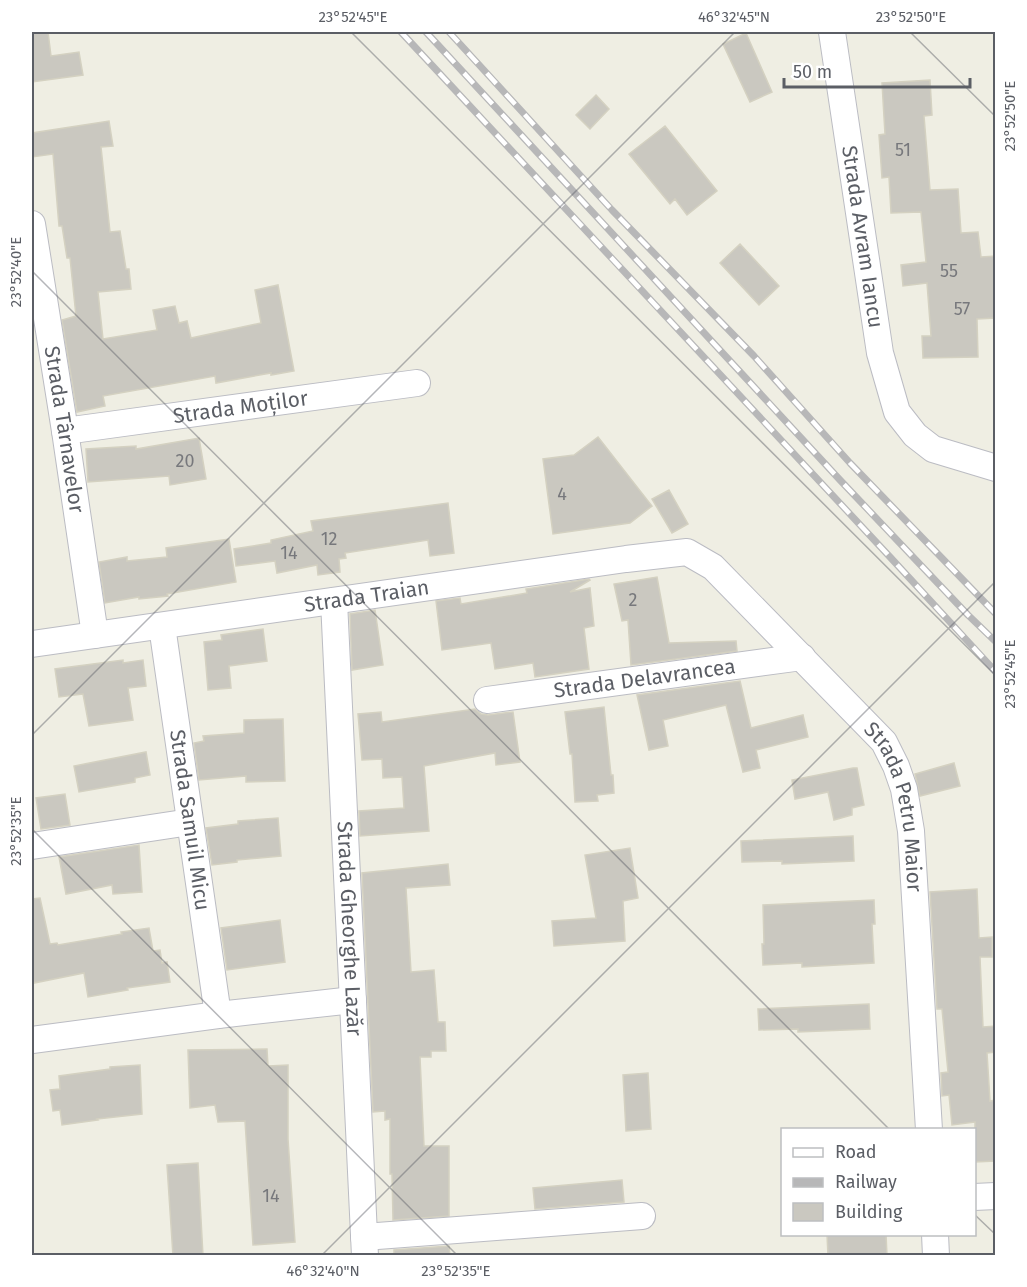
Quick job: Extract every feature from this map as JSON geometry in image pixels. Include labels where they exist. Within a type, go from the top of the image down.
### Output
[{"type":"street","name":"Strada Avram Iancu","points":[[832,32],[880,353],[897,412],[915,435],[933,449],[996,468]]},
{"type":"street","name":"Strada Târnavelor","points":[[32,224],[94,635]]},
{"type":"street","name":"Strada Moților","points":[[65,431],[417,383]]},
{"type":"street","name":"Strada Traian","points":[[32,644],[669,554],[687,552],[699,559]]},
{"type":"street","name":"Strada Petru Maior","points":[[699,559],[713,567],[884,742],[896,765],[904,789],[911,831],[929,1128]]},
{"type":"street","name":"Strada Gheorghe Lazăr","points":[[334,601],[365,1246]]},
{"type":"street","name":"Strada Samuil Micu","points":[[162,626],[218,1015]]},
{"type":"street","name":"Strada Delavrancea","points":[[487,700],[802,657]]},
{"type":"street","points":[[32,846],[190,822]]},
{"type":"street","points":[[32,1040],[218,1015],[353,1000]]},
{"type":"street","points":[[976,1197],[996,1196]]},
{"type":"street","points":[[365,1246],[642,1216]]},
{"type":"street","points":[[934,1236],[936,1256]]},
{"type":"building","points":[[32,32],[48,32],[51,56],[79,52],[83,75],[32,82]]},
{"type":"building","points":[[746,33],[772,92],[750,102],[723,44]]},
{"type":"building","points":[[930,80],[932,115],[924,116],[930,190],[958,189],[961,233],[978,232],[981,257],[996,256],[996,318],[977,319],[978,357],[923,358],[922,336],[931,336],[927,283],[903,286],[901,265],[926,262],[921,212],[891,213],[889,177],[882,178],[879,135],[885,134],[882,83]]},
{"type":"building","points":[[596,95],[609,109],[590,129],[576,115]]},
{"type":"building","points":[[109,121],[113,146],[101,147],[110,232],[120,231],[131,289],[98,292],[103,339],[157,330],[153,310],[175,306],[179,323],[187,321],[191,338],[261,323],[255,290],[278,285],[294,371],[216,383],[215,376],[103,396],[105,406],[77,412],[62,320],[76,316],[70,258],[67,258],[62,226],[59,226],[53,154],[32,157],[32,133]]},
{"type":"building","points":[[665,126],[717,191],[687,215],[675,199],[670,204],[629,154]]},
{"type":"building","points":[[740,244],[779,286],[759,305],[720,263]]},
{"type":"building","points":[[598,437],[652,506],[630,523],[553,534],[543,459],[574,455]]},
{"type":"building","points":[[199,438],[206,479],[170,485],[169,476],[88,482],[86,449],[136,446],[136,449]]},
{"type":"building","points":[[669,490],[688,524],[672,533],[652,499]]},
{"type":"building","points":[[448,503],[454,553],[430,556],[428,540],[345,553],[346,558],[339,559],[340,572],[318,575],[317,565],[277,573],[275,561],[236,566],[234,549],[271,543],[271,540],[313,531],[311,521]]},
{"type":"building","points":[[229,539],[236,582],[167,594],[168,596],[139,599],[139,597],[105,603],[99,562],[127,557],[127,561],[167,557],[166,548]]},
{"type":"building","points":[[657,577],[669,643],[736,641],[737,651],[631,665],[628,620],[622,621],[614,584]]},
{"type":"building","points":[[589,579],[570,592],[590,588],[594,626],[584,628],[589,669],[535,677],[533,663],[495,669],[491,643],[442,650],[436,601],[460,598],[461,604],[527,593],[526,589]]},
{"type":"building","points":[[375,610],[383,665],[352,670],[350,614]]},
{"type":"building","points":[[263,629],[267,661],[229,666],[231,688],[208,690],[204,642],[222,640],[221,635]]},
{"type":"building","points":[[123,660],[123,663],[143,660],[146,686],[128,688],[133,720],[89,726],[83,694],[59,697],[55,669]]},
{"type":"building","points":[[740,681],[751,728],[803,715],[808,737],[756,750],[760,768],[743,772],[726,705],[663,720],[668,746],[649,750],[637,695]]},
{"type":"building","points":[[604,707],[614,793],[597,795],[598,801],[575,802],[572,754],[570,754],[565,712]]},
{"type":"building","points":[[475,709],[481,714],[488,715],[513,712],[520,762],[496,765],[495,753],[424,766],[429,831],[360,836],[359,811],[404,808],[402,777],[383,778],[382,759],[362,760],[358,714],[381,712],[382,722]]},
{"type":"building","points":[[283,719],[285,781],[246,782],[246,776],[199,780],[194,743],[204,741],[203,736],[244,733],[244,720]]},
{"type":"building","points":[[146,752],[150,775],[135,778],[135,782],[79,792],[74,766]]},
{"type":"building","points":[[954,763],[960,786],[920,796],[915,774]]},
{"type":"building","points":[[857,768],[864,805],[852,808],[852,815],[834,820],[828,792],[795,799],[792,780]]},
{"type":"building","points":[[65,794],[70,825],[41,829],[36,798]]},
{"type":"building","points":[[278,818],[281,856],[212,865],[206,828],[238,824],[238,821]]},
{"type":"building","points":[[853,836],[854,861],[782,864],[782,861],[742,862],[741,841]]},
{"type":"building","points":[[139,845],[142,892],[113,894],[112,885],[66,894],[59,857]]},
{"type":"building","points":[[630,848],[638,898],[623,901],[625,941],[554,946],[552,921],[596,918],[585,855]]},
{"type":"building","points":[[448,864],[450,885],[406,888],[411,972],[434,970],[438,1022],[445,1022],[446,1051],[431,1051],[431,1057],[420,1057],[424,1146],[449,1146],[449,1216],[393,1220],[390,1119],[385,1120],[385,1111],[373,1112],[362,873]]},
{"type":"building","points":[[977,889],[979,938],[992,937],[992,957],[980,957],[983,1027],[996,1026],[996,1052],[987,1053],[990,1101],[996,1100],[996,1161],[976,1162],[975,1122],[952,1125],[949,1095],[942,1096],[941,1073],[948,1072],[942,1009],[937,1009],[930,892]]},
{"type":"building","points":[[40,898],[50,944],[57,943],[58,945],[149,928],[153,951],[160,950],[162,963],[167,962],[170,982],[127,988],[128,990],[88,997],[84,973],[34,983],[32,899]]},
{"type":"building","points":[[874,900],[875,924],[872,924],[874,963],[802,967],[802,963],[763,965],[763,905]]},
{"type":"building","points":[[280,920],[285,962],[227,970],[221,928]]},
{"type":"building","points":[[869,1004],[870,1029],[798,1032],[798,1029],[759,1030],[758,1009]]},
{"type":"building","points":[[267,1049],[268,1066],[288,1065],[288,1139],[295,1242],[253,1245],[245,1121],[218,1122],[215,1105],[190,1108],[188,1050]]},
{"type":"building","points":[[140,1065],[142,1114],[62,1125],[60,1110],[53,1111],[50,1090],[60,1089],[59,1076],[110,1069],[110,1067]]},
{"type":"building","points":[[648,1073],[651,1129],[626,1131],[623,1075]]},
{"type":"building","points":[[198,1163],[203,1256],[173,1256],[167,1165]]},
{"type":"building","points":[[622,1180],[624,1202],[535,1209],[533,1188]]},
{"type":"building","points":[[827,1236],[886,1236],[887,1256],[828,1256]]},
{"type":"building","points":[[449,1246],[450,1256],[394,1256],[394,1250]]},
{"type":"railway","points":[[401,32],[996,672]]},
{"type":"railway","points":[[426,32],[840,480],[996,642]]},
{"type":"railway","points":[[449,32],[612,210],[754,356],[850,463],[996,614]]}]
